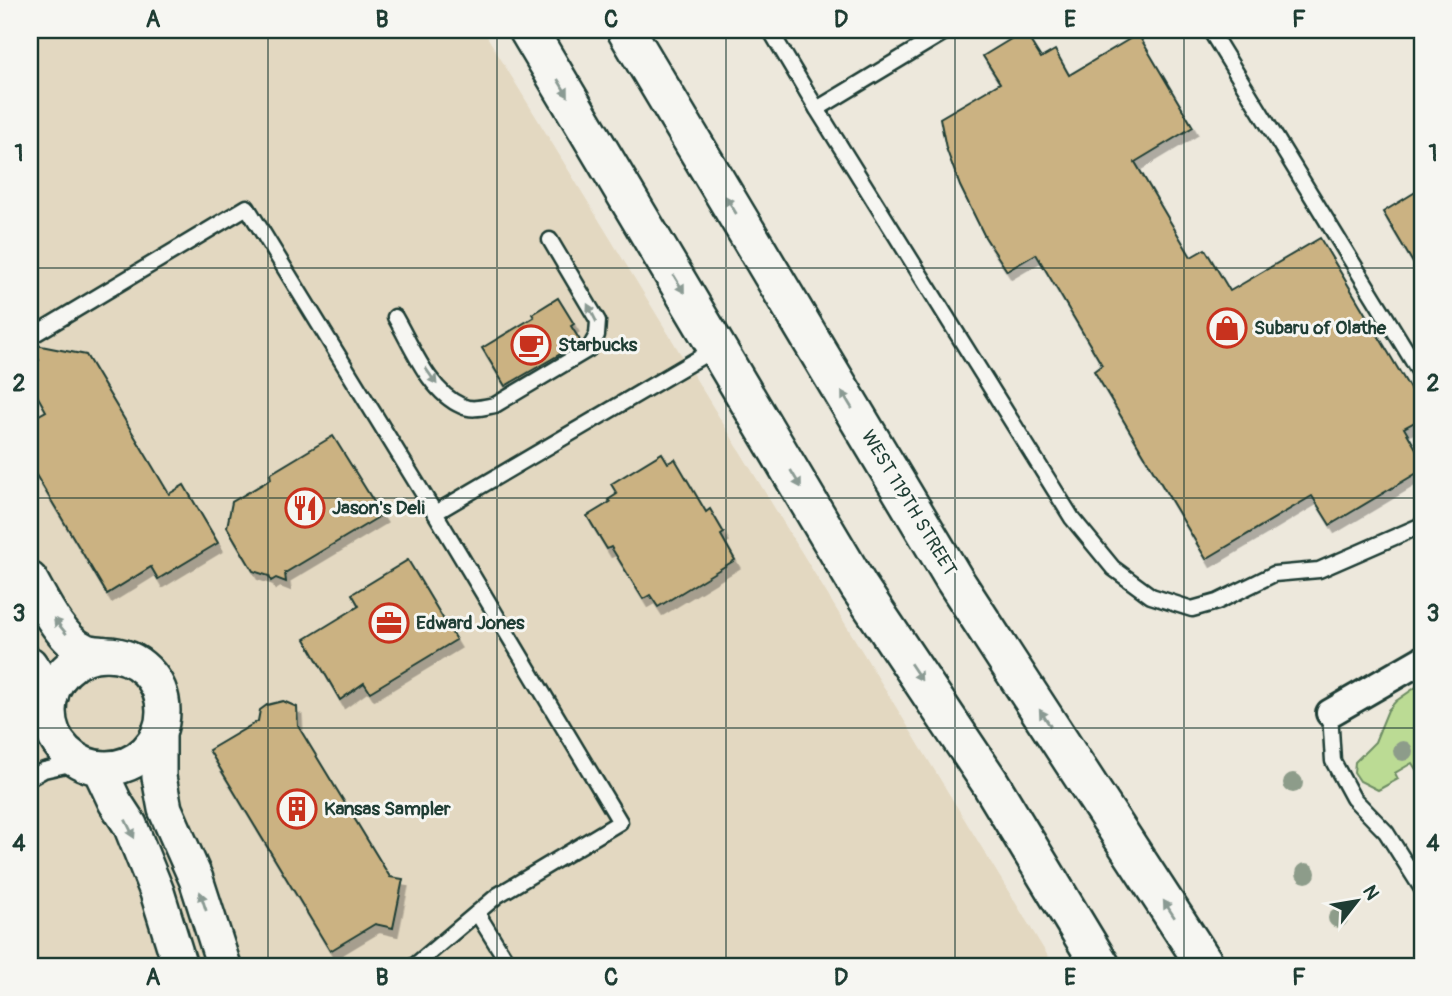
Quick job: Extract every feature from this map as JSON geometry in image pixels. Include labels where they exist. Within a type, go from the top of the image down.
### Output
[{"type":"main road","points":[[528,30],[859,587],[989,781],[1101,966]]},
{"type":"main road","name":"WEST 119TH STREET","points":[[626,30],[954,579],[1206,966]]},
{"type":"street","points":[[30,579],[55,621],[83,650],[124,657],[141,666],[153,679],[161,696],[163,714],[159,732],[159,777],[165,809],[196,879],[224,966]]},
{"type":"street","points":[[43,713],[59,678],[72,665],[88,657],[106,654]]},
{"type":"street","points":[[1330,713],[1422,660]]},
{"type":"street","points":[[30,664],[43,713],[53,733],[64,750],[89,765],[130,825],[153,881],[180,966]]},
{"type":"street","points":[[89,765],[118,767],[135,760],[150,748],[159,732]]},
{"type":"lane","points":[[770,30],[1072,518],[1113,568],[1151,596],[1192,609],[1217,602],[1273,574],[1319,570],[1422,525]]},
{"type":"lane","points":[[817,109],[948,30]]},
{"type":"lane","points":[[1210,30],[1422,376]]},
{"type":"lane","points":[[30,337],[247,207],[435,513],[620,822],[498,895],[414,966]]},
{"type":"lane","points":[[395,317],[431,379],[448,398],[464,407],[495,405],[589,349],[597,335],[598,321],[550,240]]},
{"type":"lane","points":[[435,513],[717,347]]},
{"type":"lane","points":[[1330,713],[1333,761],[1353,798],[1385,832],[1422,888]]},
{"type":"lane","points":[[30,778],[44,770],[89,765]]},
{"type":"lane","points":[[477,913],[510,966]]},
{"type":"shaded area","points":[[30,30],[483,30],[1054,966],[30,966]]},
{"type":"green space","points":[[1422,683],[1422,767],[1417,771],[1412,763],[1395,773],[1398,779],[1378,790],[1360,781],[1354,772],[1355,762],[1375,742],[1388,710]]},
{"type":"building","name":"Subaru of Olathe","points":[[1024,31],[1041,58],[1055,50],[1069,75],[1138,34],[1193,127],[1135,162],[1191,257],[1205,249],[1230,291],[1320,238],[1422,409],[1422,418],[1404,428],[1422,459],[1422,470],[1330,525],[1312,496],[1206,559],[1094,371],[1102,365],[1036,254],[1007,271],[985,237],[960,186],[946,148],[940,118],[1000,83],[983,56]]},
{"type":"building","points":[[1422,188],[1422,278],[1383,212]]},
{"type":"building","name":"Starbucks","points":[[558,298],[574,324],[571,326],[581,342],[505,386],[482,348],[534,317],[532,314]]},
{"type":"building","points":[[31,346],[86,355],[169,494],[184,485],[218,543],[158,579],[151,567],[107,594],[30,465],[30,420],[46,411],[30,383],[30,365],[39,360]]},
{"type":"building","name":"Jason's Deli","points":[[333,436],[382,515],[285,573],[286,582],[276,578],[271,581],[269,576],[253,571],[227,527],[232,502],[271,479],[270,474]]},
{"type":"building","points":[[662,453],[668,463],[675,459],[706,512],[710,509],[735,560],[658,607],[650,595],[643,599],[611,547],[607,549],[587,516],[610,502],[608,500],[617,494],[611,484]]},
{"type":"building","name":"Edward Jones","points":[[408,560],[456,640],[370,692],[364,683],[340,700],[305,639],[359,606],[352,594]]},
{"type":"building","name":"Kansas Sampler","points":[[283,701],[297,707],[298,726],[390,877],[403,879],[393,928],[375,924],[330,951],[209,750],[258,721],[260,710],[267,705]]},
{"type":"place","name":"Subaru of Olathe","points":[[1227,328]]},
{"type":"place","name":"Starbucks","points":[[531,345]]},
{"type":"place","name":"Jason's Deli","points":[[305,508]]},
{"type":"place","name":"Edward Jones","points":[[389,623]]},
{"type":"place","name":"Kansas Sampler","points":[[297,809]]}]
